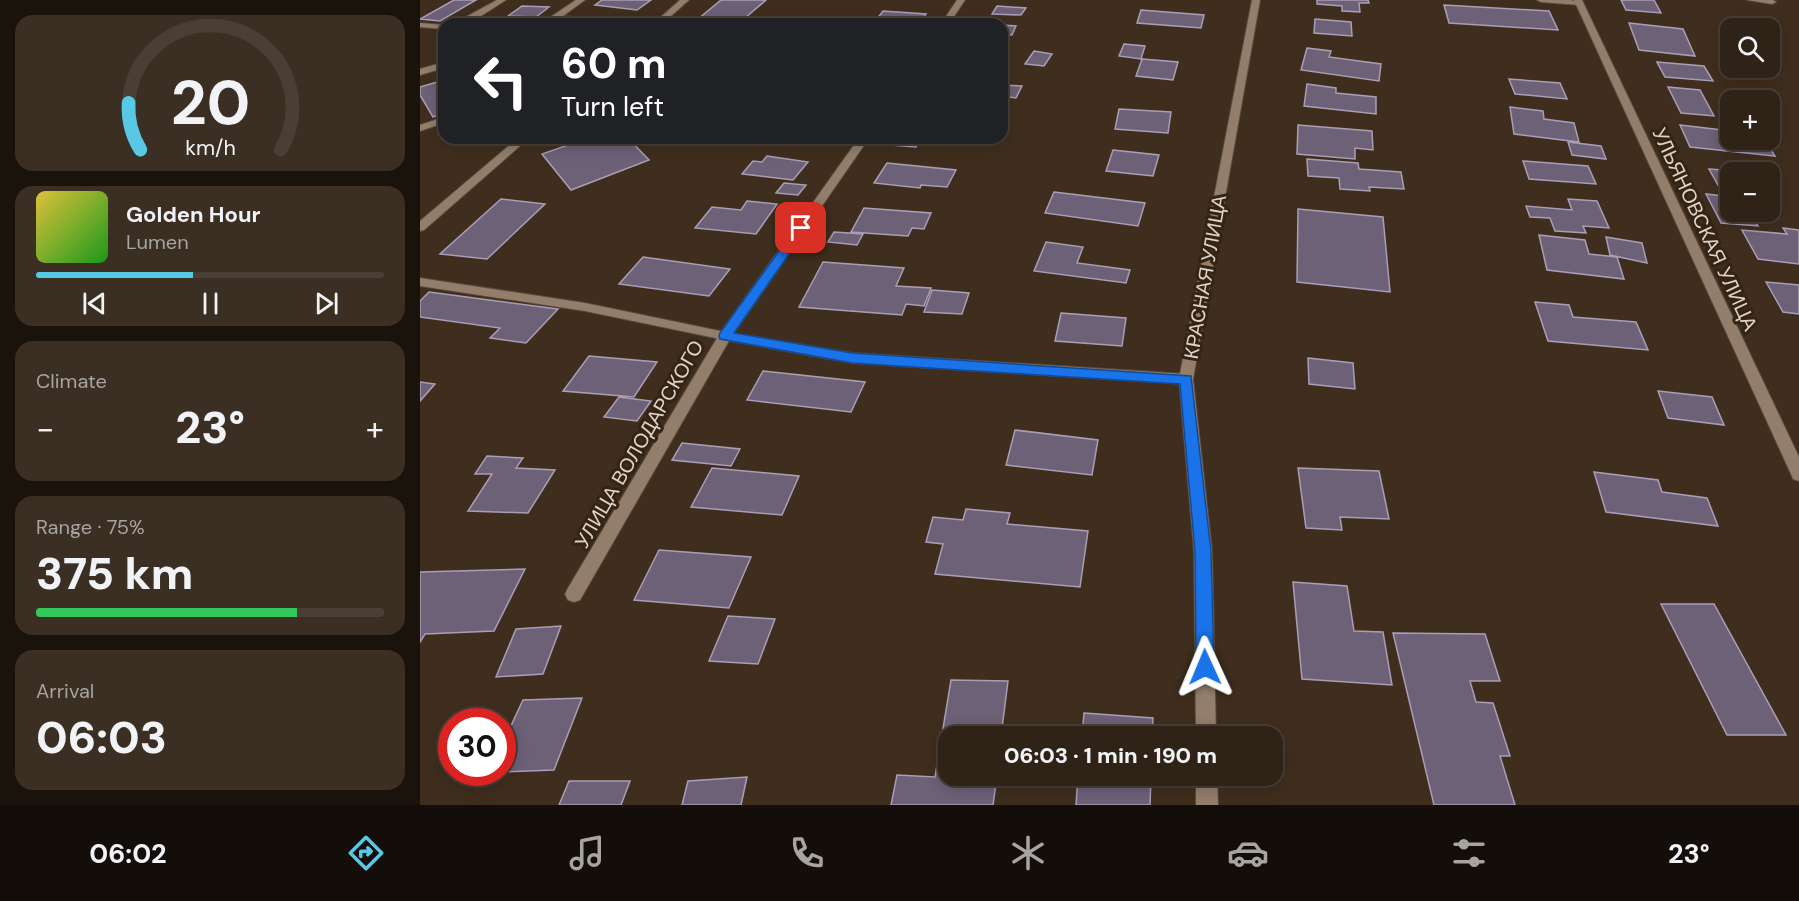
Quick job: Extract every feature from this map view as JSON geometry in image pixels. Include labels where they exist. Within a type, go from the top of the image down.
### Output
[{"type":"street","points":[[664,18],[686,0]]},
{"type":"street","points":[[949,18],[962,0]]},
{"type":"street","name":"КРАСНАЯ УЛИЦА","points":[[1206,726],[1203,551],[1186,379],[1256,0]]},
{"type":"street","name":"УЛЬЯНОВСКАЯ УЛИЦА","points":[[1578,1],[1799,474]]},
{"type":"street","points":[[420,227],[517,144]]},
{"type":"street","name":"УЛИЦА ВОЛОДАРСКОГО","points":[[574,594],[725,336],[860,144]]},
{"type":"street","points":[[1207,786],[1207,805]]},
{"type":"lane","points":[[472,18],[502,0]]},
{"type":"lane","points":[[555,18],[581,0]]},
{"type":"lane","points":[[1541,0],[1578,1]]},
{"type":"lane","points":[[1751,0],[1772,2]]},
{"type":"lane","points":[[420,25],[438,26]]},
{"type":"lane","points":[[420,72],[438,67]]},
{"type":"lane","points":[[420,128],[438,122]]},
{"type":"lane","points":[[420,282],[585,307],[725,336],[852,358],[1186,379]]},
{"type":"building","points":[[454,0],[476,0],[445,18],[438,18],[438,21],[420,19]]},
{"type":"building","points":[[602,0],[651,0],[637,10],[595,5]]},
{"type":"building","points":[[721,0],[766,0],[745,18],[699,18]]},
{"type":"building","points":[[1317,0],[1368,0],[1369,3],[1359,3],[1360,12],[1342,11],[1342,6],[1317,4]]},
{"type":"building","points":[[1621,0],[1654,0],[1661,13],[1626,10]]},
{"type":"building","points":[[1444,5],[1549,11],[1558,30],[1449,23]]},
{"type":"building","points":[[522,6],[549,7],[536,17],[508,16]]},
{"type":"building","points":[[997,6],[1026,8],[1021,15],[992,14]]},
{"type":"building","points":[[1141,10],[1204,15],[1201,28],[1137,23]]},
{"type":"building","points":[[883,11],[926,14],[923,18],[878,18]]},
{"type":"building","points":[[1315,19],[1351,22],[1352,36],[1314,33]]},
{"type":"building","points":[[1629,23],[1683,29],[1695,56],[1639,50]]},
{"type":"building","points":[[1008,25],[1016,26],[1012,35],[1008,35]]},
{"type":"building","points":[[1124,44],[1145,46],[1141,59],[1119,56]]},
{"type":"building","points":[[1307,48],[1331,51],[1329,57],[1381,64],[1379,81],[1301,70]]},
{"type":"building","points":[[1034,51],[1052,54],[1044,66],[1025,64]]},
{"type":"building","points":[[1142,59],[1178,62],[1173,80],[1136,76]]},
{"type":"building","points":[[1657,62],[1704,66],[1713,81],[1665,77]]},
{"type":"building","points":[[1509,79],[1560,83],[1567,99],[1515,94]]},
{"type":"building","points":[[438,82],[438,115],[433,117],[420,95],[420,87]]},
{"type":"building","points":[[1307,84],[1336,88],[1336,93],[1376,97],[1376,114],[1304,106]]},
{"type":"building","points":[[1008,85],[1022,86],[1016,98],[1008,97]]},
{"type":"building","points":[[1668,87],[1700,90],[1714,116],[1681,113]]},
{"type":"building","points":[[1510,107],[1543,111],[1544,119],[1574,123],[1579,142],[1514,134]]},
{"type":"building","points":[[1119,109],[1171,112],[1168,133],[1115,129]]},
{"type":"building","points":[[1298,125],[1372,131],[1373,150],[1355,148],[1355,159],[1297,154]]},
{"type":"building","points":[[1680,125],[1720,130],[1720,150],[1771,150],[1775,156],[1690,147]]},
{"type":"building","points":[[1568,142],[1601,146],[1606,159],[1572,155]]},
{"type":"building","points":[[571,144],[634,144],[649,160],[571,190],[542,154]]},
{"type":"building","points":[[892,144],[918,144],[916,147]]},
{"type":"building","points":[[1113,150],[1159,155],[1153,176],[1106,171]]},
{"type":"building","points":[[767,156],[808,162],[793,180],[742,174],[753,161],[762,162]]},
{"type":"building","points":[[1307,159],[1358,163],[1359,169],[1401,172],[1404,189],[1369,187],[1370,191],[1340,189],[1339,178],[1308,176]]},
{"type":"building","points":[[1523,161],[1588,166],[1596,184],[1529,179]]},
{"type":"building","points":[[887,163],[956,170],[947,187],[921,185],[920,188],[874,183]]},
{"type":"building","points":[[1709,169],[1720,170],[1720,189]]},
{"type":"building","points":[[784,183],[806,185],[798,195],[776,193]]},
{"type":"building","points":[[1054,192],[1145,203],[1138,226],[1045,213]]},
{"type":"building","points":[[1706,194],[1720,196],[1720,221]]},
{"type":"building","points":[[501,199],[545,204],[487,259],[440,254]]},
{"type":"building","points":[[1568,199],[1597,201],[1609,228],[1583,226],[1586,233],[1555,231],[1550,218],[1530,217],[1526,206],[1572,210]]},
{"type":"building","points":[[747,201],[777,204],[756,234],[695,228],[712,207],[741,210]]},
{"type":"building","points":[[864,208],[931,213],[924,229],[912,228],[908,236],[851,232]]},
{"type":"building","points":[[1298,209],[1383,217],[1390,292],[1297,282]]},
{"type":"building","points":[[1755,222],[1758,226],[1721,223]]},
{"type":"building","points":[[1783,228],[1799,230],[1799,264],[1758,259],[1742,230],[1787,234]]},
{"type":"building","points":[[834,232],[863,234],[857,245],[828,242]]},
{"type":"building","points":[[1539,235],[1585,240],[1589,254],[1617,257],[1624,279],[1547,270]]},
{"type":"building","points":[[1606,237],[1642,243],[1647,263],[1610,255]]},
{"type":"building","points":[[1046,242],[1083,247],[1077,263],[1130,270],[1126,283],[1034,271]]},
{"type":"building","points":[[643,257],[730,269],[709,296],[619,284]]},
{"type":"building","points":[[823,262],[904,268],[896,286],[931,288],[924,306],[906,304],[902,315],[799,307]]},
{"type":"building","points":[[1766,282],[1799,285],[1799,314],[1783,312]]},
{"type":"building","points":[[932,290],[969,293],[962,314],[924,312]]},
{"type":"building","points":[[429,292],[558,309],[526,343],[490,338],[500,328],[420,317],[420,301]]},
{"type":"building","points":[[1535,302],[1569,305],[1573,317],[1636,322],[1648,350],[1548,341]]},
{"type":"building","points":[[1061,313],[1126,318],[1122,346],[1055,341]]},
{"type":"building","points":[[589,356],[657,362],[634,397],[563,391]]},
{"type":"building","points":[[1308,358],[1353,363],[1355,389],[1309,384]]},
{"type":"building","points":[[763,371],[865,382],[851,412],[747,400]]},
{"type":"building","points":[[420,382],[435,384],[420,401]]},
{"type":"building","points":[[1658,391],[1712,397],[1724,425],[1668,418]]},
{"type":"building","points":[[619,397],[651,401],[637,421],[604,417]]},
{"type":"building","points":[[1015,430],[1098,440],[1092,475],[1006,465]]},
{"type":"building","points":[[682,443],[740,449],[731,466],[672,460]]},
{"type":"building","points":[[487,456],[523,458],[516,468],[555,470],[528,513],[468,511],[492,474],[475,474]]},
{"type":"building","points":[[712,468],[799,476],[782,515],[691,507]]},
{"type":"building","points":[[1298,468],[1379,471],[1389,519],[1340,517],[1342,530],[1306,528]]},
{"type":"building","points":[[1594,472],[1658,480],[1662,492],[1707,498],[1718,526],[1606,512]]},
{"type":"building","points":[[966,509],[1010,513],[1007,524],[1088,531],[1080,587],[935,574],[943,544],[926,542],[933,517],[963,520]]},
{"type":"building","points":[[659,550],[751,557],[729,608],[634,600]]},
{"type":"building","points":[[525,569],[494,631],[425,634],[420,642],[420,572]]},
{"type":"building","points":[[1293,582],[1347,586],[1354,631],[1383,632],[1392,685],[1302,679]]},
{"type":"building","points":[[1661,604],[1714,604],[1786,735],[1727,735]]},
{"type":"building","points":[[728,616],[775,619],[758,664],[709,661]]},
{"type":"building","points":[[561,626],[543,674],[496,677],[516,629]]},
{"type":"building","points":[[1393,633],[1485,634],[1500,681],[1470,681],[1476,702],[1493,703],[1510,756],[1500,756],[1515,805],[1434,805]]},
{"type":"building","points":[[951,680],[1008,681],[1002,726],[943,726]]},
{"type":"building","points":[[582,698],[554,770],[516,771],[516,715],[523,700]]},
{"type":"building","points":[[1084,713],[1153,718],[1153,726],[1083,726]]},
{"type":"building","points":[[938,759],[938,786],[996,786],[993,805],[891,805],[897,775],[935,777]]},
{"type":"building","points":[[747,777],[741,805],[682,805],[688,781]]},
{"type":"building","points":[[569,781],[630,781],[621,805],[559,805]]},
{"type":"building","points":[[1077,786],[1151,786],[1150,805],[1076,805]]},
{"type":"route","points":[[801,228],[725,336],[852,358],[1186,379],[1203,551],[1205,667]]}]
